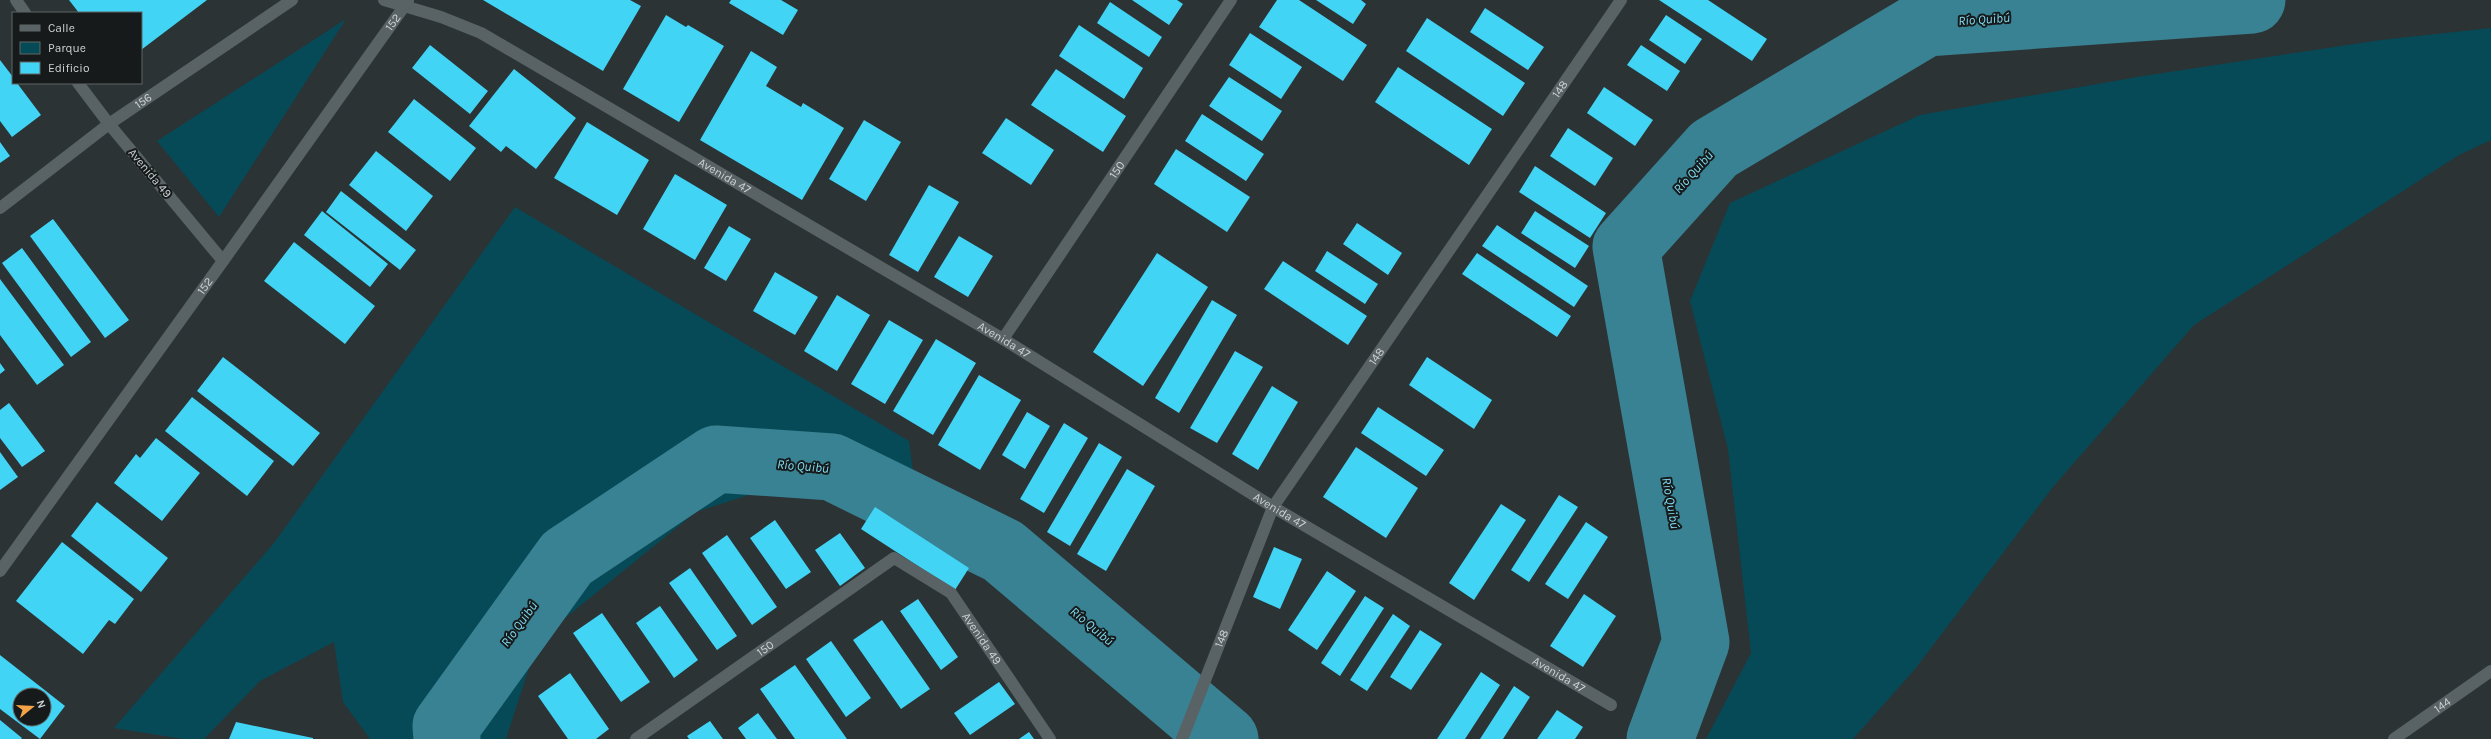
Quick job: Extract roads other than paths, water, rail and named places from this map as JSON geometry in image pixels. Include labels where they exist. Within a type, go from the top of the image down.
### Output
[{"type":"street","points":[[16,0],[24,12]]},
{"type":"street","name":"156","points":[[0,208],[110,124],[292,0]]},
{"type":"street","name":"Avenida 47","points":[[384,0],[406,3],[481,33],[1003,339],[1272,508],[1611,705]]},
{"type":"street","name":"150","points":[[1003,339],[1231,0]]},
{"type":"street","name":"148","points":[[1182,739],[1272,508],[1621,0]]},
{"type":"street","name":"152","points":[[0,571],[406,3]]},
{"type":"street","name":"Avenida 49","points":[[79,84],[223,261]]},
{"type":"street","name":"Avenida 49","points":[[894,558],[951,593],[1050,739]]},
{"type":"street","name":"150","points":[[636,739],[894,558]]},
{"type":"street","name":"144","points":[[2394,739],[2491,671]]},
{"type":"waterway","name":"Río Quibú","points":[[1660,739],[1696,642],[1626,247],[1714,149],[1926,23],[2252,0]]},
{"type":"waterway","name":"Río Quibú","points":[[447,739],[446,726],[567,558],[716,459],[832,467],[1003,551],[1225,739]]}]
